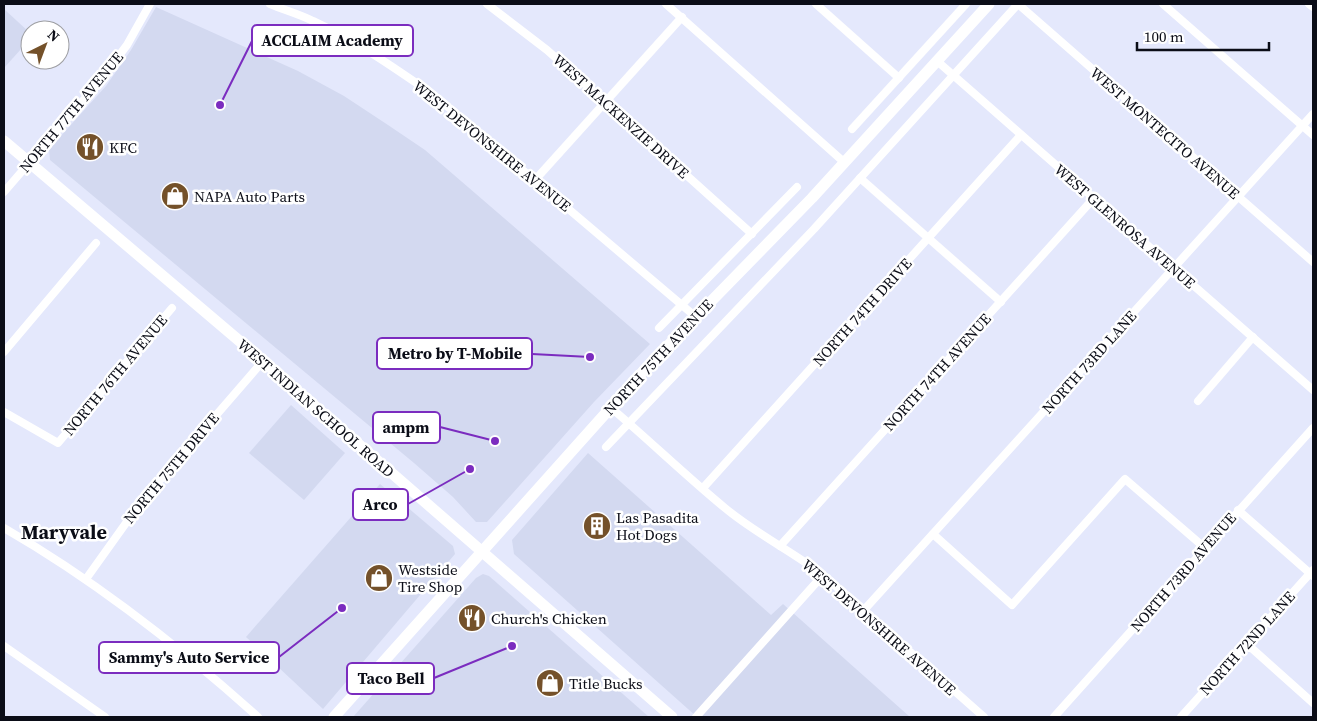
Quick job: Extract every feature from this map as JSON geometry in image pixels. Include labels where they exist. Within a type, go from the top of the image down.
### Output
[{"type":"main road","name":"NORTH 75TH AVENUE","points":[[334,717],[610,407],[845,163],[989,4]]},
{"type":"main road","name":"WEST INDIAN SCHOOL ROAD","points":[[4,141],[263,361],[672,717]]},
{"type":"street","name":"NORTH 77TH AVENUE","points":[[4,192],[121,54],[150,4]]},
{"type":"street","name":"WEST DEVONSHIRE AVENUE","points":[[270,4],[313,21],[395,68],[464,119],[696,317]]},
{"type":"street","name":"WEST MACKENZIE DRIVE","points":[[487,4],[547,50],[752,234]]},
{"type":"street","points":[[666,4],[845,163]]},
{"type":"street","points":[[816,4],[899,78]]},
{"type":"street","points":[[852,129],[966,4]]},
{"type":"street","name":"NORTH 75TH AVENUE","points":[[606,447],[768,278],[1018,4]]},
{"type":"street","name":"WEST MONTECITO AVENUE","points":[[1018,4],[1313,262]]},
{"type":"street","points":[[1163,4],[1313,135]]},
{"type":"street","points":[[1309,4],[1313,7]]},
{"type":"street","points":[[535,180],[682,17]]},
{"type":"street","name":"WEST GLENROSA AVENUE","points":[[937,61],[1313,390]]},
{"type":"street","name":"NORTH 73RD LANE","points":[[864,610],[1313,114]]},
{"type":"street","name":"NORTH 74TH DRIVE","points":[[703,488],[1021,135]]},
{"type":"street","points":[[860,178],[1001,302]]},
{"type":"street","name":"NORTH 75TH AVENUE","points":[[659,328],[797,187]]},
{"type":"street","name":"NORTH 74TH AVENUE","points":[[780,546],[1094,198]]},
{"type":"street","points":[[4,352],[96,243]]},
{"type":"street","name":"NORTH 76TH AVENUE","points":[[4,412],[58,443],[172,308]]},
{"type":"street","points":[[1198,401],[1253,337]]},
{"type":"street","name":"NORTH 75TH DRIVE","points":[[86,579],[141,502],[263,361]]},
{"type":"street","name":"WEST DEVONSHIRE AVENUE","points":[[610,407],[755,531],[804,560],[823,575],[984,717]]},
{"type":"street","name":"NORTH 73RD AVENUE","points":[[1054,717],[1313,428]]},
{"type":"street","points":[[933,534],[1012,605],[1125,479],[1204,548]]},
{"type":"street","points":[[1238,510],[1312,573]]},
{"type":"street","points":[[4,528],[86,579],[156,629],[258,717]]},
{"type":"street","name":"NORTH 72ND LANE","points":[[1182,717],[1312,573]]},
{"type":"street","points":[[696,717],[823,575]]},
{"type":"street","points":[[1247,644],[1313,702]]},
{"type":"street","points":[[4,646],[104,717]]},
{"type":"shaded area","points":[[156,7],[298,71],[344,96],[425,150],[650,344],[594,402],[487,522],[476,522],[453,497],[414,463],[50,160],[49,149],[106,86],[131,50]]},
{"type":"shaded area","points":[[4,9],[20,24],[20,50],[4,68]]},
{"type":"shaded area","points":[[291,405],[345,453],[304,500],[249,453]]},
{"type":"shaded area","points":[[588,453],[771,615],[783,604],[910,717],[697,717],[514,554],[512,540]]},
{"type":"shaded area","points":[[380,484],[453,546],[455,554],[323,709],[246,637]]},
{"type":"shaded area","points":[[483,574],[489,576],[649,717],[353,717],[476,578]]},
{"type":"place","name":"ACCLAIM Academy","points":[[220,105]]},
{"type":"place","name":"KFC","points":[[90,147]]},
{"type":"place","name":"NAPA Auto Parts","points":[[175,196]]},
{"type":"place","name":"Metro by T-Mobile","points":[[590,357]]},
{"type":"place","name":"ampm","points":[[495,441]]},
{"type":"place","name":"Arco","points":[[470,469]]},
{"type":"place","name":"Las Pasadita Hot Dogs","points":[[597,526]]},
{"type":"place","name":"Westside Tire Shop","points":[[379,578]]},
{"type":"place","name":"Sammy's Auto Service","points":[[342,608]]},
{"type":"place","name":"Church's Chicken","points":[[472,618]]},
{"type":"place","name":"Taco Bell","points":[[512,646]]},
{"type":"place","name":"Title Bucks","points":[[550,683]]},
{"type":"district","name":"Maryvale","points":[[64,532]]}]
